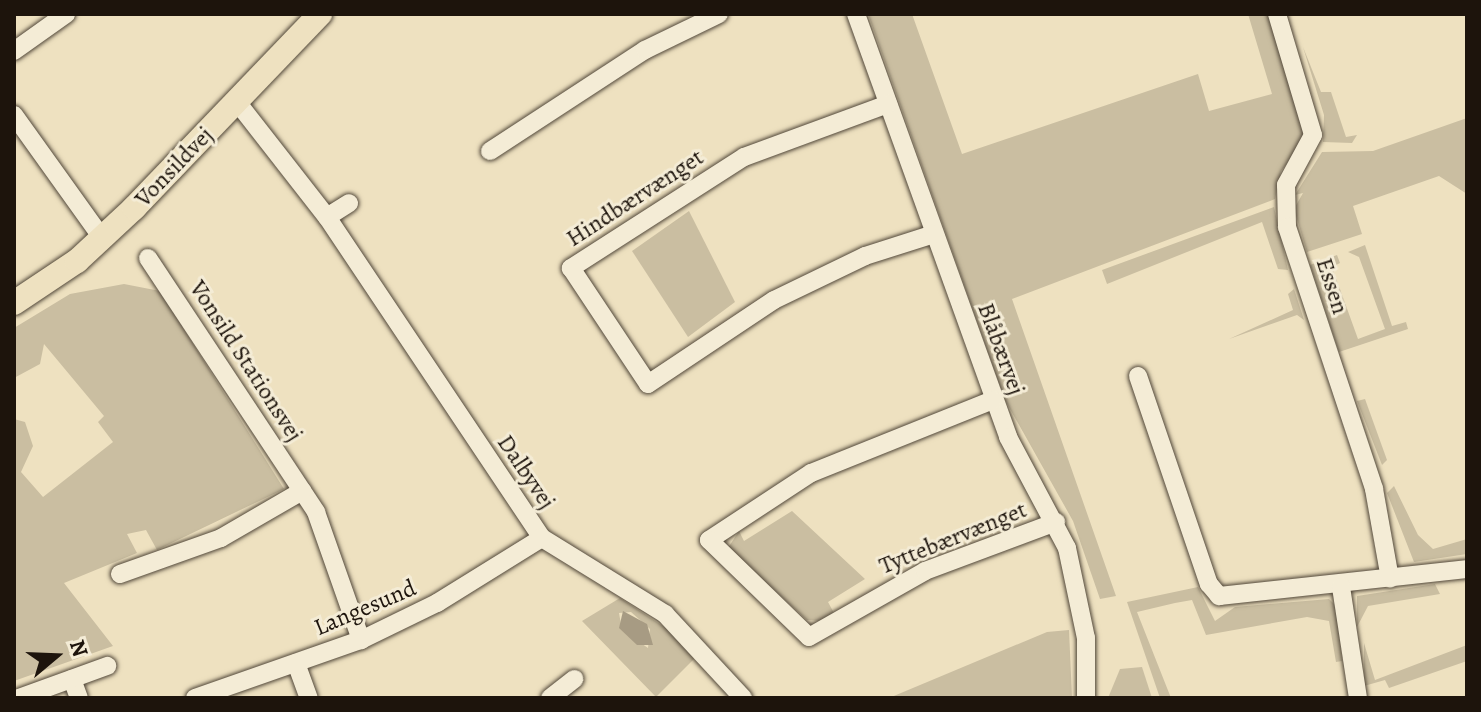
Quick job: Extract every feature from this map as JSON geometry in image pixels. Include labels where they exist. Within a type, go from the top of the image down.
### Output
[{"type":"main road","name":"Vonsildvej","points":[[14,303],[102,238],[320,14]]},
{"type":"street","points":[[14,51],[66,14]]},
{"type":"street","points":[[490,151],[645,50],[719,14]]},
{"type":"street","name":"Blåbærvej","points":[[856,14],[993,400],[1056,522],[1083,614],[1086,698]]},
{"type":"street","name":"Essen","points":[[1277,14],[1313,135],[1286,185],[1287,227],[1374,489],[1390,579]]},
{"type":"street","name":"Dalbyvej","points":[[237,102],[327,217],[542,538],[665,614],[738,696]]},
{"type":"street","name":"Hindbærvænget","points":[[888,104],[744,157],[571,268],[648,384],[774,300],[854,261],[934,234]]},
{"type":"street","points":[[14,115],[102,238]]},
{"type":"street","points":[[327,217],[349,203]]},
{"type":"street","name":"Vonsild Stationsvej","points":[[148,258],[302,491],[361,640]]},
{"type":"street","points":[[1138,376],[1209,584],[1219,596],[1341,587],[1467,569]]},
{"type":"street","name":"Tyttebærvænget","points":[[993,400],[811,473],[709,540],[809,637],[925,571],[1056,522]]},
{"type":"street","points":[[120,574],[221,538],[302,491]]},
{"type":"street","name":"Langesund","points":[[195,698],[361,640],[437,603],[542,538]]},
{"type":"street","points":[[1341,587],[1358,698]]},
{"type":"street","points":[[296,663],[309,698]]},
{"type":"street","points":[[19,698],[107,666]]},
{"type":"street","points":[[72,679],[79,698]]},
{"type":"street","points":[[550,698],[574,679]]},
{"type":"shaded area","points":[[868,14],[912,14],[962,154],[1198,74],[1209,111],[1272,94],[1248,14],[1269,14],[1303,118],[1303,143],[1281,171],[1275,199],[1012,299],[1116,596],[1100,599],[1073,521],[1005,400]]},
{"type":"shaded area","points":[[1303,47],[1321,92],[1331,92],[1346,137],[1357,135],[1352,143],[1323,142],[1324,115]]},
{"type":"shaded area","points":[[1467,118],[1467,194],[1439,176],[1353,206],[1362,234],[1307,252],[1294,209],[1303,193],[1295,195],[1322,152],[1373,151]]},
{"type":"shaded area","points":[[1274,207],[1288,270],[1278,269],[1262,222],[1107,284],[1102,270]]},
{"type":"shaded area","points":[[689,211],[735,302],[688,337],[632,251]]},
{"type":"shaded area","points":[[1365,245],[1392,326],[1406,322],[1408,329],[1339,352],[1310,265],[1337,255],[1340,263],[1332,267],[1358,339],[1385,329],[1359,257],[1348,252]]},
{"type":"shaded area","points":[[124,284],[160,291],[284,489],[157,550],[146,530],[127,534],[137,553],[64,583],[113,646],[14,681],[14,419],[25,422],[33,446],[21,472],[43,497],[113,442],[98,422],[104,416],[44,344],[40,364],[14,378],[14,328],[70,294]]},
{"type":"shaded area","points":[[1294,289],[1304,320],[1297,315],[1229,339],[1293,310],[1288,294]]},
{"type":"shaded area","points":[[1365,399],[1387,460],[1382,465],[1357,401]]},
{"type":"shaded area","points":[[1394,486],[1418,535],[1433,549],[1467,539],[1467,554],[1414,562],[1387,493]]},
{"type":"shaded area","points":[[792,511],[865,579],[828,602],[834,613],[822,621],[807,620],[728,548],[739,531],[744,541]]},
{"type":"shaded area","points":[[1435,584],[1440,594],[1368,606],[1357,627],[1357,596]]},
{"type":"shaded area","points":[[1198,587],[1215,621],[1235,607],[1329,599],[1337,607],[1342,661],[1336,662],[1329,621],[1307,617],[1206,635],[1192,600],[1175,603],[1137,612],[1171,698],[1160,698],[1127,602]]},
{"type":"shaded area","points":[[620,598],[678,636],[694,659],[656,697],[582,621]],"holes":[[[631,612],[650,629],[648,648],[622,630],[619,613]]]},
{"type":"shaded area","points":[[623,611],[647,624],[653,645],[637,645],[619,628]]},
{"type":"shaded area","points":[[1069,630],[1072,698],[889,698],[1047,632]]},
{"type":"shaded area","points":[[1364,643],[1375,680],[1467,645],[1467,661],[1389,688],[1385,680],[1364,686]]},
{"type":"shaded area","points":[[1142,667],[1152,698],[1108,698],[1120,669]]}]
